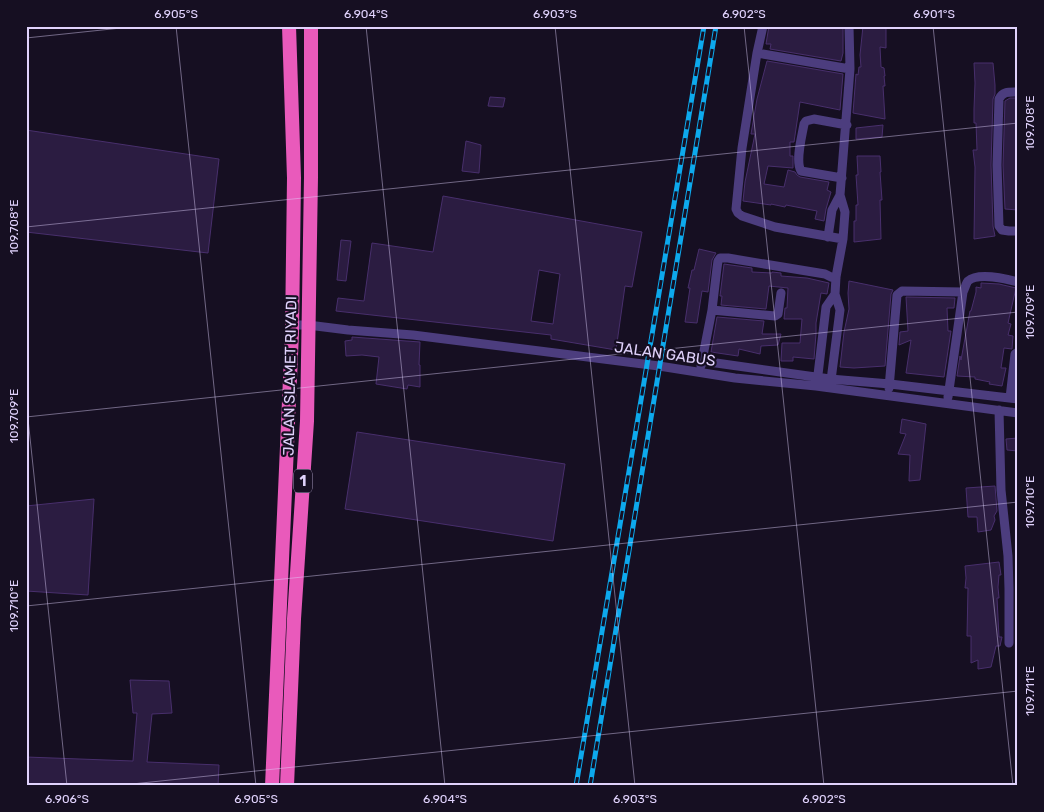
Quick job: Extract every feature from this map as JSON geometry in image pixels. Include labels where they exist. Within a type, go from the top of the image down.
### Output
[{"type":"highway","name":"JALAN SLAMET RIYADI","points":[[272,786],[292,325],[294,144],[289,26]]},
{"type":"highway","name":"JALAN SLAMET RIYADI","points":[[287,786],[294,619],[307,421],[311,177],[310,26]]},
{"type":"street","points":[[763,26],[742,148],[736,209],[742,216],[775,227],[843,239]]},
{"type":"street","points":[[828,236],[832,210],[840,195],[842,178],[850,69],[849,26]]},
{"type":"street","points":[[757,53],[850,69]]},
{"type":"street","points":[[1018,92],[1007,91],[999,99],[997,165],[999,226],[1002,230],[1018,232]]},
{"type":"street","points":[[842,178],[804,172],[799,168],[798,161],[806,121],[814,118],[847,125]]},
{"type":"street","points":[[830,384],[840,310],[835,294],[845,212],[840,195]]},
{"type":"street","points":[[700,373],[720,258],[815,272],[836,277]]},
{"type":"street","points":[[947,404],[963,292],[968,281],[975,277],[992,277],[1018,282]]},
{"type":"street","points":[[889,395],[897,295],[902,291],[963,292]]},
{"type":"street","points":[[712,310],[775,316],[778,314],[781,293]]},
{"type":"street","points":[[817,382],[826,307],[835,294]]},
{"type":"street","name":"JALAN GABUS","points":[[292,325],[413,336],[659,366],[735,378],[817,382]]},
{"type":"street","points":[[830,384],[890,384],[1014,399],[1015,354],[1018,352]]},
{"type":"street","points":[[702,361],[889,395],[1018,413]]},
{"type":"street","points":[[999,410],[1002,490],[1008,556],[1009,643]]},
{"type":"building","points":[[769,26],[843,26],[843,53],[841,61],[770,49],[771,44],[766,44]]},
{"type":"building","points":[[863,26],[886,26],[886,48],[880,47],[881,67],[884,68],[885,76],[885,86],[883,86],[885,119],[853,113],[856,74],[858,75],[859,67],[861,67],[860,55]]},
{"type":"building","points":[[767,61],[843,74],[840,110],[800,102],[794,142],[790,142],[790,156],[793,156],[793,168],[768,166],[764,184],[784,187],[788,170],[795,172],[800,177],[829,182],[827,190],[831,192],[824,221],[815,219],[817,211],[786,205],[785,207],[743,201],[755,134],[751,134],[757,99]]},
{"type":"building","points":[[974,63],[993,63],[995,94],[993,99],[991,165],[995,236],[974,239],[975,167],[973,150],[977,150],[976,123],[974,123]]},
{"type":"building","points":[[490,97],[505,98],[503,107],[488,106]]},
{"type":"building","points":[[1010,98],[1017,98],[1018,210],[1005,209],[1003,165],[1005,101]]},
{"type":"building","points":[[883,125],[882,137],[856,139],[856,128]]},
{"type":"building","points":[[26,130],[219,159],[208,253],[26,232]]},
{"type":"building","points":[[466,141],[481,145],[479,173],[462,171]]},
{"type":"building","points":[[857,156],[880,156],[881,239],[854,242],[854,221],[856,221],[856,205],[858,205]]},
{"type":"building","points":[[443,196],[642,232],[632,287],[625,286],[616,350],[551,339],[551,335],[336,311],[338,298],[364,301],[372,243],[433,252]],"holes":[[[539,270],[560,274],[553,324],[531,321]]]},
{"type":"building","points":[[341,240],[351,241],[346,281],[337,280]]},
{"type":"building","points":[[699,249],[716,253],[712,260],[708,292],[702,291],[697,323],[685,322],[690,288],[688,288]]},
{"type":"building","points":[[724,264],[752,268],[752,272],[781,273],[781,276],[807,278],[829,283],[827,294],[821,293],[816,323],[814,359],[793,357],[793,361],[781,361],[782,343],[800,343],[802,319],[784,319],[785,308],[787,308],[788,288],[769,286],[766,309],[721,305],[722,296],[720,296]]},
{"type":"building","points":[[849,281],[893,290],[891,294],[885,366],[840,367],[849,309]]},
{"type":"building","points":[[981,283],[999,284],[1016,288],[1008,323],[1011,324],[1008,335],[1013,336],[1012,349],[1004,348],[1001,368],[1006,368],[1002,386],[989,384],[990,382],[975,379],[975,377],[957,376],[976,287],[981,288]]},
{"type":"building","points":[[906,297],[955,298],[954,308],[947,308],[948,331],[951,331],[944,377],[906,373],[911,340],[899,345],[900,332],[908,331]]},
{"type":"building","points":[[717,317],[764,321],[762,334],[781,334],[778,345],[761,346],[760,354],[739,349],[738,356],[711,352]]},
{"type":"building","points":[[352,337],[420,342],[420,387],[408,385],[407,389],[376,384],[379,357],[346,356],[345,341],[352,340]]},
{"type":"building","points":[[902,419],[926,424],[920,480],[909,481],[910,455],[898,454],[906,434],[900,433]]},
{"type":"building","points":[[357,432],[565,464],[553,541],[345,509]]},
{"type":"building","points":[[1018,438],[1018,451],[1007,450],[1006,439]]},
{"type":"building","points":[[995,486],[997,511],[994,516],[995,520],[991,530],[978,532],[977,517],[968,517],[966,488]]},
{"type":"building","points":[[94,499],[88,595],[26,591],[26,506]]},
{"type":"building","points":[[999,562],[1001,575],[999,575],[999,598],[997,598],[999,637],[1002,637],[1000,646],[996,646],[991,667],[978,669],[978,660],[971,663],[971,636],[967,636],[968,588],[965,588],[965,566]]},
{"type":"building","points":[[130,680],[169,681],[172,713],[152,714],[147,762],[219,765],[218,786],[26,786],[26,757],[133,761],[137,713],[133,713]]},
{"type":"railway","points":[[576,786],[704,26]]},
{"type":"railway","points":[[590,786],[716,26]]}]
